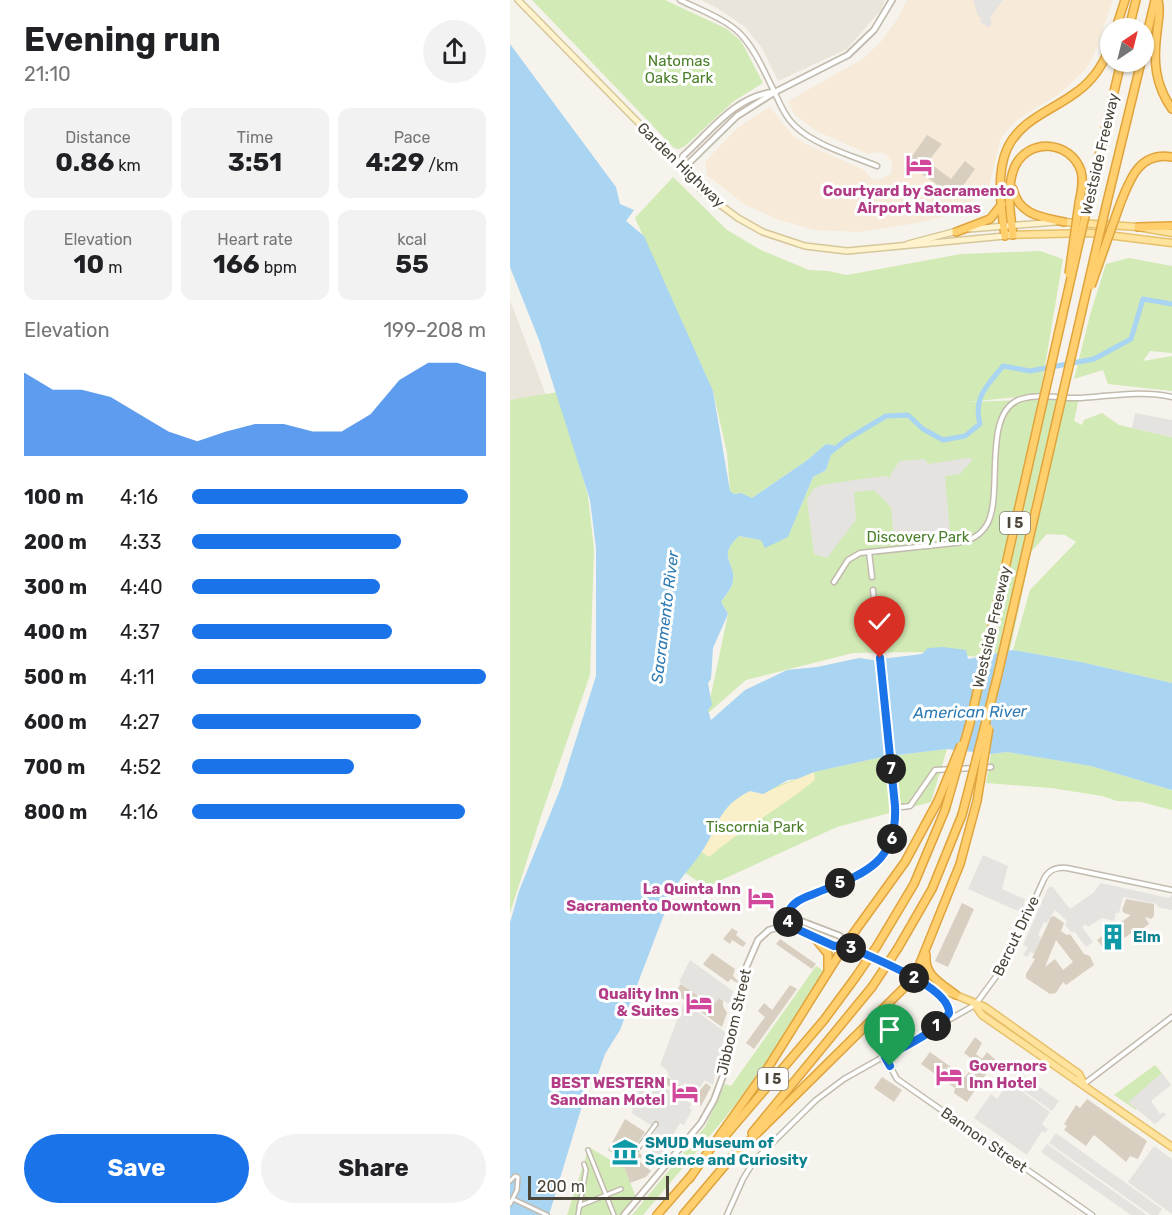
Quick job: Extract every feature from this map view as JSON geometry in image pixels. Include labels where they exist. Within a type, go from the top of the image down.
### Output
[{"type":"highway","points":[[1119,18],[1125,0]]},
{"type":"highway","points":[[1132,18],[1136,0]]},
{"type":"highway","points":[[1151,18],[1156,0]]},
{"type":"highway","points":[[1156,0],[1160,7],[1154,62],[1160,90],[1172,109]]},
{"type":"highway","points":[[1008,224],[1003,202],[1003,163],[1011,141],[1029,122],[1086,84],[1100,68]]},
{"type":"highway","name":"Westside Freeway","points":[[657,1215],[816,1028],[855,978],[914,884],[945,810],[970,723],[1120,72]]},
{"type":"highway","name":"Westside Freeway","points":[[683,1215],[872,987],[932,890],[962,816],[997,678],[1139,72]]},
{"type":"highway","points":[[1009,235],[1009,190],[1018,160],[1029,150],[1041,146],[1060,148],[1075,160],[1081,172],[1082,184],[1061,324]]},
{"type":"highway","points":[[1081,314],[1129,179],[1141,164],[1158,156],[1172,157]]},
{"type":"highway","points":[[1012,177],[1014,194],[1026,211],[1037,217],[1064,222]]},
{"type":"highway","points":[[956,231],[990,219],[1003,202]]},
{"type":"highway","points":[[1138,227],[1172,226]]},
{"type":"highway","points":[[730,1160],[914,978],[960,864],[977,801],[997,678]]},
{"type":"highway","points":[[689,1179],[769,1066],[845,945],[905,862],[938,801],[970,723]]},
{"type":"highway","points":[[815,938],[828,954],[830,963],[826,977]]},
{"type":"highway","points":[[926,949],[925,966],[929,974],[956,994]]},
{"type":"main road","name":"Garden Highway","points":[[518,0],[703,192],[763,232],[789,242],[817,249],[847,251],[886,249],[1009,235],[1091,233],[1172,243]]},
{"type":"main road","name":"Garden Highway","points":[[886,249],[956,231],[1008,224],[1064,222],[1138,227],[1172,233]]},
{"type":"main road","points":[[845,945],[927,984],[956,994],[975,1005],[985,1007],[1079,1074],[1084,1084],[1172,1147]]},
{"type":"street","points":[[680,0],[724,20],[743,34],[755,51],[786,116],[801,132],[877,166]]},
{"type":"street","points":[[679,165],[688,163],[737,116],[775,92],[833,65],[848,55],[874,30],[892,0]]},
{"type":"street","points":[[679,165],[683,156],[731,111],[763,93],[775,92]]},
{"type":"street","points":[[834,582],[854,555],[955,543],[970,540],[978,535],[990,519],[998,430],[1008,409],[1020,400],[1045,396],[1079,398],[1135,393],[1172,397]]},
{"type":"street","points":[[869,552],[872,577]]},
{"type":"street","points":[[788,925],[789,912],[797,902],[861,875],[881,859],[894,833],[895,806],[873,590]]},
{"type":"street","points":[[895,806],[910,806],[935,770],[991,767]]},
{"type":"street","name":"Bercut Drive","points":[[728,1215],[743,1179],[763,1150],[829,1090],[975,1005],[1006,963],[1044,879],[1050,871],[1067,868],[1172,890]]},
{"type":"street","points":[[801,921],[840,936],[845,945],[834,946],[788,925],[801,921]]},
{"type":"street","name":"Jibboom Street","points":[[624,1215],[687,1141],[708,1111],[724,1073],[750,956],[763,934],[788,925]]},
{"type":"street","points":[[927,984],[949,1006],[947,1016],[937,1026]]},
{"type":"street","points":[[1084,1084],[1172,1017]]},
{"type":"street","name":"Bannon Street","points":[[885,1057],[897,1079],[1092,1215]]},
{"type":"street","points":[[636,1150],[656,1124]]},
{"type":"street","points":[[588,1150],[614,1215]]},
{"type":"street","points":[[578,1215],[586,1170],[584,1164]]},
{"type":"street","points":[[510,1181],[515,1176],[518,1177],[510,1204]]},
{"type":"street","points":[[579,1206],[621,1190]]},
{"type":"street","points":[[513,1199],[548,1215]]},
{"type":"shaded area","points":[[701,0],[885,0],[881,10],[847,49],[778,81],[762,48],[745,27]]},
{"type":"shaded area","points":[[907,0],[1113,0],[1107,18],[1100,18],[1100,37],[1093,57],[1084,71],[1059,94],[1018,119],[1006,131],[1000,140],[989,188],[982,195],[948,215],[918,223],[859,232],[815,230],[779,220],[744,204],[707,175],[705,162],[737,128],[770,107],[793,136],[804,143],[864,170],[871,178],[878,180],[891,174],[892,161],[885,154],[878,152],[869,154],[816,131],[795,115],[788,101],[861,60],[880,43],[898,18]]},
{"type":"shaded area","points":[[973,0],[1003,0],[990,18],[992,23],[989,28],[980,22],[982,19],[978,16]]},
{"type":"shaded area","points":[[510,300],[546,395],[510,400]]},
{"type":"shaded area","points":[[1135,413],[1172,420],[1172,437],[1132,428]]},
{"type":"shaded area","points":[[925,459],[928,464],[973,459],[960,474],[945,476],[950,532],[898,537],[893,530],[891,507],[874,490],[854,492],[856,520],[827,558],[814,554],[807,500],[813,489],[821,485],[868,478],[887,476],[889,479],[900,461]]},
{"type":"shaded area","points":[[983,855],[1008,866],[1002,889],[1025,899],[1023,909],[1018,911],[968,889]]},
{"type":"shaded area","points":[[1101,883],[1169,898],[1172,895],[1172,910],[1157,907],[1157,904],[1123,897],[1119,913],[1116,913],[1114,921],[1102,918],[1088,927],[1086,924],[1082,927],[1093,942],[1086,947],[1074,931],[1072,933],[1065,925],[1067,921],[1055,910],[1047,923],[1044,922],[1038,935],[1041,937],[1034,954],[1030,952],[1028,957],[1023,955],[1028,947],[1023,945],[1048,888],[1052,886],[1070,909],[1093,893]]},
{"type":"shaded area","points":[[690,960],[733,991],[731,1001],[727,1003],[719,998],[713,1006],[679,982]]},
{"type":"shaded area","points":[[684,1002],[725,1032],[713,1085],[705,1080],[695,1094],[669,1077],[667,1070],[660,1065]]},
{"type":"shaded area","points":[[1019,1072],[1059,1101],[1052,1111],[1011,1082]]},
{"type":"shaded area","points":[[1162,1073],[1171,1085],[1151,1101],[1160,1114],[1164,1112],[1166,1115],[1155,1124],[1128,1102]]},
{"type":"shaded area","points":[[642,1077],[650,1083],[653,1080],[692,1104],[689,1108],[692,1110],[684,1125],[680,1123],[670,1140],[673,1142],[653,1169],[644,1156],[658,1125],[654,1122],[652,1126],[632,1113],[633,1109],[628,1106],[631,1101],[628,1099]]},
{"type":"shaded area","points":[[1009,1082],[1050,1112],[1042,1124],[1048,1129],[1045,1133],[1042,1131],[1027,1155],[974,1118],[991,1094],[997,1099]]},
{"type":"shaded area","points":[[1056,1133],[1162,1209],[1158,1215],[1151,1215],[1049,1143]]},
{"type":"shaded area","points":[[1047,1144],[1147,1215],[1131,1215],[1041,1152]]},
{"type":"shaded area","points":[[1154,1146],[1172,1159],[1172,1214],[1128,1182]]},
{"type":"green space","name":"Natomas Oaks Park","points":[[532,0],[665,0],[727,29],[741,41],[763,83],[734,101],[685,146],[679,149],[674,148]]},
{"type":"green space","name":"Discovery Park","points":[[673,177],[727,230],[761,250],[809,270],[847,275],[961,254],[1040,251],[1063,259],[1040,395],[967,402],[1079,398],[1074,421],[1082,425],[1084,420],[1102,413],[1119,425],[1172,437],[1172,683],[1081,662],[1013,650],[1030,590],[1076,542],[1065,535],[1047,534],[1031,552],[1008,659],[916,652],[853,653],[746,680],[707,714],[728,614],[721,602],[733,580],[728,560],[729,549],[739,536],[761,540],[789,534],[813,477],[826,470],[834,445],[826,444],[806,461],[752,498],[730,491],[727,453],[713,391],[635,218]]},
{"type":"green space","points":[[1129,258],[1172,266],[1172,353],[1150,351],[1143,361],[1172,356],[1172,391],[1108,384],[1103,370],[1074,379],[1106,264]]},
{"type":"green space","points":[[558,392],[588,496],[594,549],[590,675],[510,913],[510,400]]},
{"type":"green space","name":"Tiscornia Park","points":[[947,749],[931,802],[837,827],[706,887],[684,872],[702,852],[729,804],[814,772],[882,757]]},
{"type":"green space","points":[[1007,752],[1091,766],[1172,790],[1172,810],[1141,802],[1117,801],[1102,796],[1051,788],[986,783],[991,754]]},
{"type":"green space","points":[[816,966],[824,971],[760,1072],[724,1119],[643,1215],[632,1215],[705,1127],[725,1084],[731,1086]]},
{"type":"green space","points":[[1155,1065],[1162,1073],[1129,1102],[1136,1110],[1114,1095]]},
{"type":"green space","points":[[589,1147],[625,1169],[637,1200],[624,1215],[567,1215]]},
{"type":"sand","points":[[814,772],[815,780],[789,800],[709,857],[702,852],[715,825],[736,797],[745,792],[754,791],[763,794]]},
{"type":"water","points":[[510,44],[616,187],[620,204],[634,210],[626,221],[644,236],[713,391],[730,491],[752,498],[806,461],[826,444],[834,445],[826,470],[813,477],[788,537],[765,548],[761,540],[739,536],[729,549],[728,559],[733,580],[721,602],[728,614],[713,648],[711,679],[708,683],[712,705],[708,710],[711,720],[745,690],[787,670],[817,667],[859,658],[873,660],[922,654],[928,648],[966,650],[968,659],[1013,650],[1081,662],[1172,683],[1172,790],[1091,766],[1007,752],[991,754],[947,749],[882,757],[814,772],[788,780],[763,794],[750,791],[739,797],[720,818],[707,844],[673,891],[620,1030],[605,1054],[597,1077],[588,1086],[549,1215],[510,1215],[510,923],[519,891],[561,787],[596,676],[596,548],[590,500],[539,340],[510,267]]},
{"type":"building","name":"Courtyard by Sacramento Airport Natomas","points":[[927,135],[942,144],[925,165],[931,164],[951,179],[965,161],[975,169],[960,190],[956,190],[952,195],[915,169],[913,172],[905,166]]},
{"type":"building","points":[[1126,899],[1154,904],[1154,916],[1151,919],[1145,917],[1149,924],[1135,934],[1134,931],[1106,951],[1097,940],[1131,915],[1122,910]]},
{"type":"building","points":[[962,903],[974,909],[948,967],[935,961]]},
{"type":"building","points":[[1054,916],[1064,923],[1061,931],[1067,935],[1070,934],[1084,954],[1090,956],[1094,965],[1066,985],[1063,982],[1056,993],[1050,994],[1026,978],[1026,974],[1035,959],[1032,958],[1051,917]],"holes":[[[1056,940],[1073,962],[1063,970],[1055,959],[1045,967]]]},
{"type":"building","points":[[732,928],[738,932],[736,935],[746,943],[743,947],[732,940],[730,944],[723,939]]},
{"type":"building","points":[[780,939],[816,964],[812,969],[776,944]]},
{"type":"building","points":[[712,953],[735,969],[733,976],[738,981],[737,983],[731,979],[728,982],[703,964]]},
{"type":"building","name":"Quality Inn & Suites","points":[[681,984],[713,1006],[719,998],[723,1001],[727,1013],[722,1027],[674,993]]},
{"type":"building","points":[[790,985],[797,989],[754,1049],[746,1043],[765,1017],[758,1011],[764,1003],[772,1010]]},
{"type":"building","name":"Governors Inn Hotel","points":[[975,1037],[982,1043],[976,1054],[982,1059],[987,1052],[998,1062],[990,1072],[988,1071],[967,1102],[954,1093],[955,1088],[921,1064],[930,1052],[965,1077],[976,1062],[964,1053]]},
{"type":"building","name":"BEST WESTERN Sandman Motel","points":[[667,1077],[696,1095],[706,1083],[711,1087],[701,1106],[664,1083]]},
{"type":"building","points":[[882,1077],[902,1090],[894,1102],[874,1088]]},
{"type":"building","points":[[1087,1099],[1147,1141],[1138,1159],[1130,1156],[1126,1162],[1094,1135],[1086,1146],[1064,1130],[1067,1126],[1064,1124],[1076,1105],[1080,1108]]},
{"type":"building","name":"SMUD Museum of Science and Curiosity","points":[[625,1119],[645,1132],[632,1151],[635,1155],[640,1153],[642,1156],[639,1161],[651,1171],[646,1177],[630,1183],[625,1169],[619,1166],[622,1159],[608,1150]]},
{"type":"waterway","points":[[828,454],[846,440],[886,416],[908,415],[923,429],[943,440],[965,436],[980,424],[978,415],[980,399],[1003,366],[1030,371],[1094,359],[1131,339],[1143,299],[1172,304]]},
{"type":"place","name":"Courtyard by Sacramento Airport Natomas","points":[[919,165]]},
{"type":"place","name":"La Quinta Inn Sacramento Downtown","points":[[761,898]]},
{"type":"place","name":"Elm","points":[[1113,937]]},
{"type":"place","name":"Quality Inn & Suites","points":[[699,1003]]},
{"type":"place","name":"Governors Inn Hotel","points":[[949,1075]]},
{"type":"place","name":"BEST WESTERN Sandman Motel","points":[[685,1092]]},
{"type":"place","name":"SMUD Museum of Science and Curiosity","points":[[625,1152]]},
{"type":"route","points":[[880,658],[895,806],[896,824],[892,838],[876,865],[857,876],[797,902],[789,912],[788,925],[834,946],[845,945],[927,984],[949,1006],[949,1013],[937,1026],[885,1057],[890,1066]]},
{"type":"water label","name":"Sacramento River","points":[[665,617]]},
{"type":"water label","name":"American River","points":[[970,712]]}]
